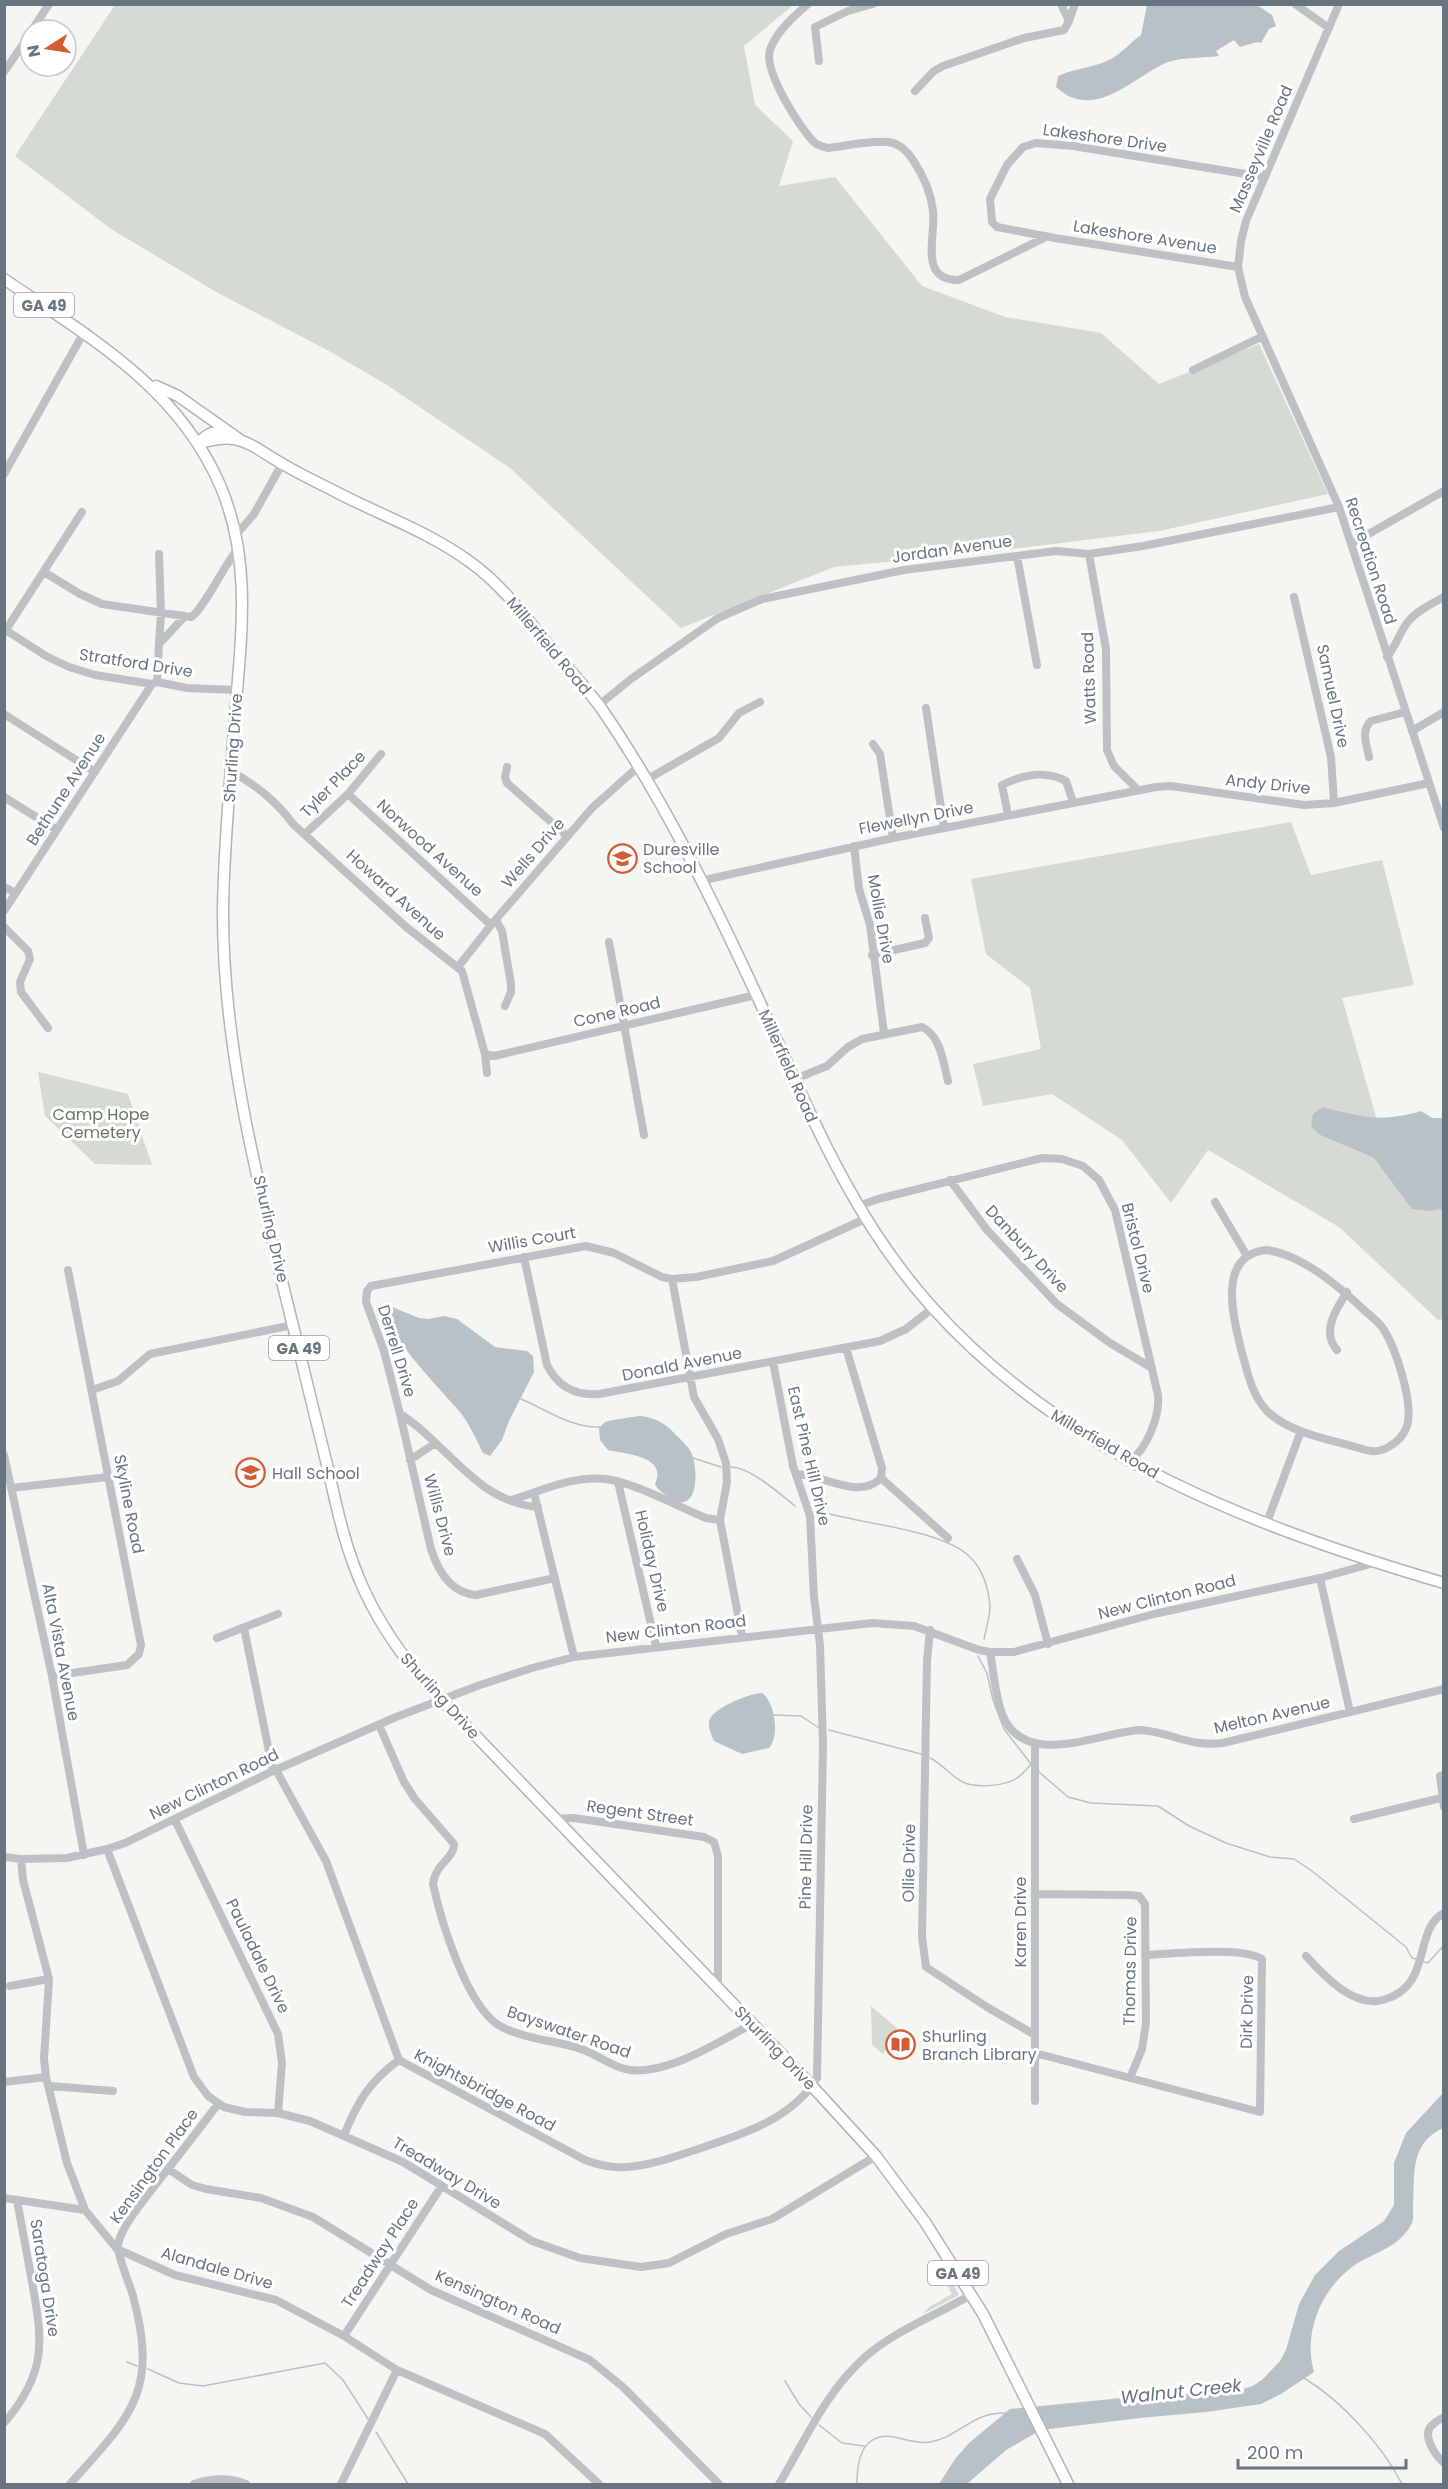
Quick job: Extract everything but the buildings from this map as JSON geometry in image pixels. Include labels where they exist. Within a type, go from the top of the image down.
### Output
[{"type":"main road","name":"GA 49","points":[[4,279],[83,333],[150,384],[175,410],[198,443]]},
{"type":"main road","name":"Millerfield Road","points":[[150,384],[178,396],[236,439],[445,546],[471,562],[508,598],[599,705],[646,780],[702,883],[795,1079],[825,1148],[865,1219],[899,1267],[933,1308],[978,1354],[1017,1388],[1061,1420],[1129,1462],[1186,1489],[1374,1563],[1443,1583]]},
{"type":"main road","points":[[198,443],[236,439]]},
{"type":"main road","name":"Shurling Drive","points":[[198,443],[221,488],[236,534],[243,601],[224,902],[228,1006],[237,1074],[337,1510],[364,1591],[390,1638],[442,1701],[812,2086],[876,2156],[914,2206],[972,2294],[1068,2484]]},
{"type":"street","points":[[40,18],[49,4]]},
{"type":"street","points":[[808,4],[794,16],[770,50],[770,70],[777,86],[810,136],[820,146],[838,147],[888,142],[900,145],[909,154],[919,169],[930,194],[933,212],[932,259],[933,266],[941,276],[959,280],[1047,237]]},
{"type":"street","points":[[819,61],[816,27],[848,11],[873,4]]},
{"type":"street","points":[[1061,4],[1069,21]]},
{"type":"street","points":[[915,91],[934,71],[943,66],[1024,38],[1064,30],[1075,4]]},
{"type":"street","points":[[1295,4],[1329,28]]},
{"type":"street","name":"Masseyville Road","points":[[1250,310],[1238,267],[1246,221],[1339,4]]},
{"type":"street","points":[[4,72],[18,51]]},
{"type":"street","name":"Lakeshore Drive","points":[[1047,237],[997,227],[992,222],[989,212],[990,199],[1007,165],[1023,147],[1036,142],[1264,177]]},
{"type":"street","name":"Lakeshore Avenue","points":[[1047,237],[1238,267]]},
{"type":"street","name":"Recreation Road","points":[[1250,310],[1339,507],[1443,828]]},
{"type":"street","points":[[4,474],[83,333]]},
{"type":"street","points":[[1193,370],[1261,337]]},
{"type":"street","points":[[236,534],[254,514],[282,464]]},
{"type":"street","points":[[1351,544],[1443,491]]},
{"type":"street","name":"Jordan Avenue","points":[[599,705],[718,618],[752,603],[788,593],[886,573],[1056,551],[1089,554],[1143,546],[1339,507]]},
{"type":"street","points":[[5,631],[82,512]]},
{"type":"street","points":[[44,572],[80,594],[102,604],[185,616],[196,614],[225,564],[239,548]]},
{"type":"street","name":"Bethune Avenue","points":[[4,911],[154,683],[161,613],[159,554]]},
{"type":"street","name":"Watts Road","points":[[1089,554],[1107,649],[1107,750],[1114,766],[1138,790]]},
{"type":"street","points":[[1017,556],[1037,665]]},
{"type":"street","name":"Samuel Drive","points":[[1294,597],[1331,757],[1334,803]]},
{"type":"street","points":[[1386,657],[1395,647],[1407,623],[1443,597]]},
{"type":"street","points":[[159,644],[185,616]]},
{"type":"street","name":"Stratford Drive","points":[[5,631],[46,656],[69,667],[95,675],[187,688],[237,690]]},
{"type":"street","points":[[646,780],[719,738],[740,713],[760,702]]},
{"type":"street","points":[[926,708],[944,828]]},
{"type":"street","points":[[1369,757],[1364,731],[1367,725],[1371,721],[1405,712]]},
{"type":"street","points":[[1412,731],[1443,712]]},
{"type":"street","points":[[4,714],[95,772]]},
{"type":"street","points":[[873,744],[880,754],[893,838]]},
{"type":"street","name":"Tyler Place","points":[[305,834],[348,794],[381,754]]},
{"type":"street","points":[[507,767],[505,777],[507,783],[567,836]]},
{"type":"street","name":"Wells Drive","points":[[458,967],[567,836],[611,789],[638,767]]},
{"type":"street","name":"Howard Avenue","points":[[232,772],[253,785],[283,809],[293,824],[405,926],[458,967]]},
{"type":"street","points":[[1008,815],[1002,785],[1031,775],[1051,773],[1066,781],[1072,802]]},
{"type":"street","name":"Andy Drive","points":[[1138,790],[1171,786],[1283,803],[1334,803],[1429,783]]},
{"type":"street","name":"Flewellyn Drive","points":[[702,883],[709,879],[854,846],[1138,790]]},
{"type":"street","name":"Norwood Avenue","points":[[348,794],[494,922]]},
{"type":"street","points":[[4,797],[57,830]]},
{"type":"street","name":"Mollie Drive","points":[[854,846],[859,889],[870,925],[872,955],[884,1033]]},
{"type":"street","points":[[4,886],[16,893]]},
{"type":"street","points":[[872,955],[925,943],[929,938],[925,918]]},
{"type":"street","points":[[494,922],[502,931],[511,984],[510,995],[505,1006]]},
{"type":"street","points":[[4,927],[28,951],[30,959],[20,982],[21,992],[48,1028]]},
{"type":"street","points":[[609,942],[626,1025],[644,1135]]},
{"type":"street","points":[[458,967],[464,975],[485,1054],[487,1073]]},
{"type":"street","name":"Cone Road","points":[[485,1054],[494,1056],[756,995]]},
{"type":"street","points":[[795,1079],[827,1065],[854,1043],[884,1033],[917,1027],[928,1030],[939,1046],[948,1081]]},
{"type":"street","name":"Bristol Drive","points":[[858,1206],[872,1200],[1042,1158],[1073,1161],[1092,1173],[1103,1186],[1114,1210],[1158,1395],[1156,1416],[1141,1449],[1129,1462]]},
{"type":"street","name":"Danbury Drive","points":[[950,1180],[987,1230],[1058,1304],[1110,1343],[1152,1368]]},
{"type":"street","points":[[1215,1202],[1247,1256]]},
{"type":"street","name":"Willis Court","points":[[369,1288],[379,1283],[592,1246],[614,1253],[654,1274],[672,1279],[704,1275],[773,1261],[865,1219]]},
{"type":"street","points":[[1257,1251],[1276,1251],[1294,1258],[1347,1292],[1383,1328],[1393,1346],[1403,1377],[1408,1411],[1407,1426],[1395,1443],[1374,1452],[1301,1431],[1268,1411],[1254,1393],[1249,1379],[1231,1305],[1231,1289],[1239,1267],[1247,1256],[1257,1251]]},
{"type":"street","name":"Donald Avenue","points":[[524,1257],[545,1360],[552,1375],[563,1386],[581,1394],[599,1394],[880,1341],[899,1334],[933,1308]]},
{"type":"street","name":"Skyline Road","points":[[52,1676],[127,1665],[139,1654],[141,1645],[68,1270]]},
{"type":"street","points":[[672,1279],[689,1378],[697,1405],[718,1439],[725,1458],[727,1482],[720,1520],[742,1636]]},
{"type":"street","name":"Derrell Drive","points":[[369,1288],[366,1302],[384,1351],[400,1414],[415,1424],[486,1488],[520,1504],[538,1507]]},
{"type":"street","points":[[1337,1350],[1329,1331],[1337,1307],[1347,1292]]},
{"type":"street","points":[[92,1390],[118,1381],[150,1353],[293,1325]]},
{"type":"street","points":[[796,1474],[808,1474],[856,1488],[876,1484],[881,1478],[882,1468],[846,1348]]},
{"type":"street","name":"East Pine Hill Drive","points":[[773,1362],[796,1474],[807,1502],[812,1532],[818,1628]]},
{"type":"street","name":"Willis Drive","points":[[400,1414],[434,1557],[443,1576],[465,1593],[476,1595],[555,1578]]},
{"type":"street","points":[[1268,1522],[1301,1431]]},
{"type":"street","points":[[410,1460],[435,1444]]},
{"type":"street","name":"Alta Vista Avenue","points":[[4,1455],[52,1676],[84,1855]]},
{"type":"street","points":[[11,1488],[108,1477]]},
{"type":"street","points":[[881,1478],[948,1538]]},
{"type":"street","points":[[511,1500],[540,1490],[583,1480],[606,1479],[706,1518],[720,1520]]},
{"type":"street","name":"Holiday Drive","points":[[618,1482],[656,1646]]},
{"type":"street","points":[[534,1493],[574,1657]]},
{"type":"street","points":[[1017,1559],[1035,1595],[1048,1644]]},
{"type":"street","name":"New Clinton Road","points":[[4,1857],[53,1859],[107,1850],[175,1820],[275,1770],[379,1725],[480,1684],[574,1657],[742,1636],[887,1623],[930,1630],[990,1652],[1014,1652],[1164,1611],[1320,1578],[1374,1563]]},
{"type":"street","points":[[1320,1578],[1350,1712]]},
{"type":"street","points":[[217,1638],[278,1614]]},
{"type":"street","name":"Knightsbridge Road","points":[[244,1628],[275,1770],[326,1861],[399,2060],[585,2160],[611,2167],[634,2167],[655,2163],[740,2134],[775,2118],[812,2086]]},
{"type":"street","name":"Pine Hill Drive","points":[[812,2086],[817,2078],[818,2062],[824,1745],[818,1628]]},
{"type":"street","name":"Ollie Drive","points":[[930,1630],[927,1660],[922,1937],[926,1967],[1035,2036]]},
{"type":"street","points":[[990,1652],[1000,1706],[1005,1719],[1018,1734],[1035,1743]]},
{"type":"street","name":"Melton Avenue","points":[[1035,1743],[1065,1744],[1125,1731],[1152,1730],[1182,1741],[1212,1744],[1443,1689]]},
{"type":"street","name":"Bayswater Road","points":[[379,1725],[404,1782],[415,1799],[454,1844],[454,1850],[436,1870],[433,1884],[468,1987],[486,2016],[501,2027],[579,2048],[618,2067],[643,2070],[669,2065],[752,2024]]},
{"type":"street","name":"Karen Drive","points":[[1035,1743],[1035,2101]]},
{"type":"street","points":[[1354,1819],[1442,1803],[1442,1776]]},
{"type":"street","name":"Regent Street","points":[[556,1819],[574,1818],[704,1837],[714,1842],[718,1856],[718,1989]]},
{"type":"street","name":"Pauladale Drive","points":[[175,1820],[278,2034],[282,2063],[278,2113]]},
{"type":"street","points":[[107,1850],[194,2077],[204,2092],[218,2104]]},
{"type":"street","name":"Alandale Drive","points":[[21,1859],[23,1880],[48,1979],[43,2047],[48,2081],[67,2163],[85,2210],[117,2248],[175,2275],[269,2297],[345,2336],[397,2370],[545,2433],[599,2484]]},
{"type":"street","name":"Thomas Drive","points":[[1035,1894],[1139,1896],[1143,1899],[1146,1908],[1146,2023],[1142,2049],[1130,2078]]},
{"type":"street","points":[[1306,1956],[1322,1973],[1365,2001],[1376,2002],[1396,1996],[1410,1982],[1418,1968],[1432,1922],[1443,1913]]},
{"type":"street","name":"Dirk Drive","points":[[1130,2078],[1260,2112],[1262,1959],[1254,1954],[1224,1952],[1145,1955]]},
{"type":"street","points":[[10,1986],[48,1979]]},
{"type":"street","points":[[1035,2053],[1130,2078]]},
{"type":"street","points":[[344,2135],[360,2098],[371,2083],[399,2060]]},
{"type":"street","points":[[4,2082],[48,2081],[113,2091]]},
{"type":"street","name":"Treadway Drive","points":[[218,2104],[244,2112],[278,2113],[310,2121],[344,2135],[403,2162],[532,2241],[557,2251],[606,2263],[650,2267],[669,2263],[726,2234],[772,2219],[876,2156]]},
{"type":"street","name":"Kensington Place","points":[[117,2248],[127,2226],[218,2104]]},
{"type":"street","name":"Kensington Road","points":[[168,2169],[192,2185],[261,2198],[313,2217],[430,2290],[590,2360],[623,2387],[719,2484]]},
{"type":"street","name":"Treadway Place","points":[[345,2336],[441,2187]]},
{"type":"street","points":[[4,2198],[85,2210]]},
{"type":"street","name":"Saratoga Drive","points":[[4,2423],[30,2387],[36,2370],[40,2342],[17,2200]]},
{"type":"street","points":[[70,2484],[126,2419],[134,2403],[142,2376],[144,2361],[141,2330],[130,2285],[117,2248]]},
{"type":"street","points":[[778,2484],[836,2389],[864,2358],[894,2337],[972,2294]]},
{"type":"street","points":[[341,2484],[397,2370]]},
{"type":"street","points":[[1443,2417],[1430,2427],[1429,2431],[1432,2448],[1443,2463]]},
{"type":"street","points":[[194,2484],[229,2479],[246,2484]]},
{"type":"green space","points":[[115,5],[793,5],[744,46],[755,105],[793,141],[779,186],[835,177],[922,286],[1005,317],[1101,333],[1159,384],[1259,344],[1328,494],[1159,531],[978,553],[834,567],[681,628],[510,468],[387,385],[329,351],[218,293],[111,229],[15,156],[67,78],[78,78],[78,61]]},
{"type":"green space","points":[[1291,822],[1311,875],[1382,860],[1414,985],[1342,998],[1377,1120],[1323,1107],[1311,1127],[1320,1135],[1374,1158],[1431,1211],[1443,1209],[1443,1319],[1438,1320],[1339,1227],[1208,1150],[1171,1203],[1122,1140],[1052,1094],[983,1106],[973,1064],[1041,1049],[1030,988],[986,954],[971,879]]},
{"type":"green space","name":"Camp Hope Cemetery","points":[[38,1072],[128,1094],[152,1165],[95,1164],[45,1116]]},
{"type":"green space","points":[[871,2006],[897,2028],[883,2054],[872,2045]]},
{"type":"green space","points":[[947,2273],[959,2295],[923,2314],[929,2307],[952,2294],[943,2277]]},
{"type":"shaded area","points":[[1147,5],[1257,5],[1272,15],[1276,26],[1269,29],[1261,43],[1240,47],[1234,40],[1216,51],[1219,56],[1168,62],[1128,86],[1099,99],[1085,100],[1070,97],[1056,87],[1058,76],[1111,59],[1141,35]]},
{"type":"shaded area","points":[[1323,1107],[1350,1114],[1382,1118],[1421,1111],[1432,1118],[1443,1118],[1443,1209],[1431,1211],[1412,1209],[1374,1158],[1320,1135],[1311,1127],[1313,1114]]},
{"type":"shaded area","points":[[387,1305],[419,1318],[444,1316],[457,1319],[495,1347],[527,1351],[533,1356],[534,1372],[502,1440],[490,1456],[483,1453],[460,1412],[392,1330],[384,1306]]},
{"type":"shaded area","points":[[639,1416],[654,1419],[663,1424],[682,1440],[691,1452],[695,1469],[694,1489],[686,1501],[678,1502],[659,1490],[655,1484],[656,1467],[651,1462],[634,1455],[608,1450],[600,1440],[599,1428],[605,1422]]},
{"type":"shaded area","points":[[762,1693],[773,1711],[775,1728],[769,1748],[742,1754],[714,1741],[709,1722],[716,1712],[740,1699]]},
{"type":"shaded area","points":[[1443,2093],[1443,2128],[1424,2143],[1416,2162],[1412,2223],[1399,2240],[1352,2267],[1331,2288],[1317,2314],[1313,2328],[1311,2358],[1314,2372],[1261,2404],[1041,2430],[1006,2450],[967,2484],[939,2484],[955,2459],[969,2443],[1010,2409],[1142,2396],[1233,2392],[1253,2386],[1263,2379],[1280,2361],[1286,2350],[1299,2304],[1315,2275],[1339,2251],[1384,2221],[1394,2205],[1394,2163],[1406,2133]]},
{"type":"waterway","points":[[521,1399],[579,1425],[600,1427]]},
{"type":"waterway","points":[[693,1458],[721,1467]]},
{"type":"waterway","points":[[731,1467],[756,1476],[795,1506]]},
{"type":"waterway","points":[[830,1514],[924,1535],[958,1548],[970,1557],[982,1574],[988,1594],[990,1611],[984,1639]]},
{"type":"waterway","points":[[978,1656],[987,1673],[993,1700],[1004,1729],[1031,1764]]},
{"type":"waterway","points":[[773,1715],[801,1716],[819,1728]]},
{"type":"waterway","points":[[829,1730],[921,1754]]},
{"type":"waterway","points":[[930,1758],[960,1781],[977,1785],[1012,1781],[1031,1764]]},
{"type":"waterway","points":[[1039,1772],[1068,1797],[1091,1803],[1158,1806],[1189,1826],[1226,1843],[1270,1857],[1294,1859],[1406,1947],[1412,1958],[1416,1959]]},
{"type":"waterway","points":[[1424,1962],[1428,1963],[1444,1945]]},
{"type":"waterway","points":[[127,2362],[137,2366]]},
{"type":"waterway","points":[[148,2369],[179,2383],[203,2386],[325,2363],[343,2380],[368,2419]]},
{"type":"waterway","points":[[1304,2378],[1333,2399],[1360,2425],[1384,2454],[1402,2484]]},
{"type":"waterway","points":[[785,2381],[799,2404],[811,2417]]},
{"type":"waterway","points":[[857,2484],[861,2455],[867,2445],[878,2437],[930,2442],[950,2435],[984,2416],[1007,2413]]},
{"type":"waterway","points":[[819,2425],[842,2443],[864,2446]]},
{"type":"waterway","points":[[376,2432],[408,2484]]},
{"type":"place","name":"Duresville School","points":[[622,858]]},
{"type":"place","name":"Hall School","points":[[251,1473]]},
{"type":"place","name":"Shurling Branch Library","points":[[901,2045]]},
{"type":"water label","name":"Walnut Creek","points":[[1181,2391]]}]
